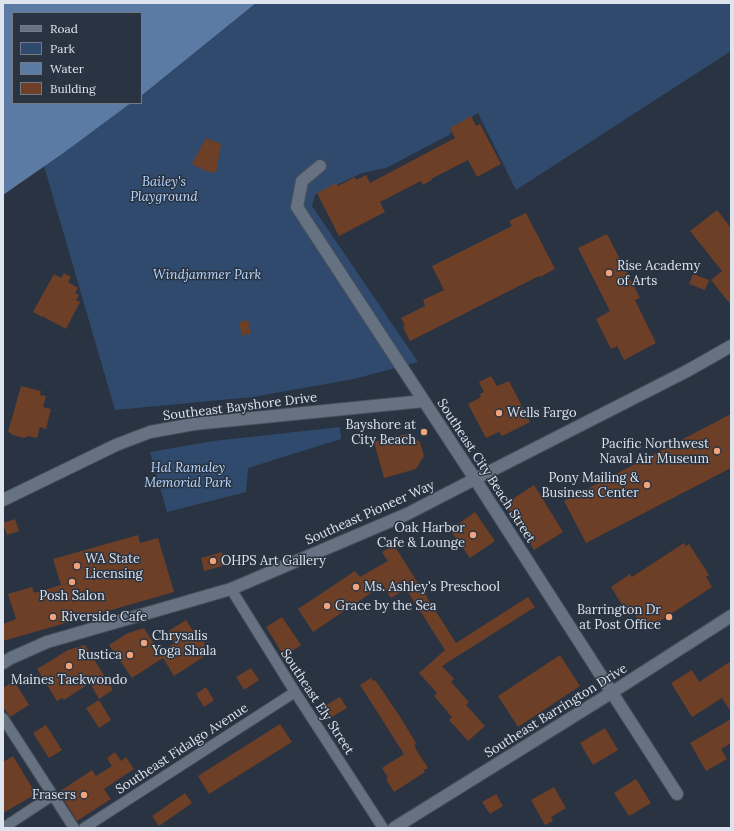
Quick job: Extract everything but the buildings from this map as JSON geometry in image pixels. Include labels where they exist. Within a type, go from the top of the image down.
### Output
[{"type":"street","name":"Southeast City Beach Street","points":[[320,166],[302,181],[297,207],[475,479],[676,794]]},
{"type":"street","name":"Southeast Pioneer Way","points":[[3,663],[47,642],[231,590],[406,514],[705,361],[731,346]]},
{"type":"street","name":"Southeast Bayshore Drive","points":[[3,500],[116,445],[150,432],[194,424],[424,401]]},
{"type":"street","name":"Southeast Ely Street","points":[[231,590],[383,828]]},
{"type":"street","name":"Southeast Barrington Drive","points":[[394,828],[611,693],[731,616]]},
{"type":"street","name":"Southeast Fidalgo Avenue","points":[[84,828],[295,692]]},
{"type":"street","points":[[3,718],[74,828]]},
{"type":"street","points":[[3,828],[53,795]]},
{"type":"green space","name":"Windjammer Park","points":[[256,3],[731,3],[731,51],[516,190],[478,113],[453,128],[449,135],[386,168],[362,173],[315,195],[312,206],[418,362],[354,379],[253,397],[115,410],[44,166],[130,104],[142,104],[142,95]]},
{"type":"green space","name":"Hal Ramaley Memorial Park","points":[[340,427],[341,439],[248,468],[246,492],[167,512],[150,452],[213,441]]},
{"type":"water","points":[[3,3],[256,3],[142,95],[142,12],[12,12],[12,104],[130,104],[3,195]]},
{"type":"place","name":"Rise Academy of Arts","points":[[609,273]]},
{"type":"place","name":"Wells Fargo","points":[[499,413]]},
{"type":"place","name":"Bayshore at City Beach","points":[[424,432]]},
{"type":"place","name":"Pacific Northwest Naval Air Museum","points":[[717,451]]},
{"type":"place","name":"Pony Mailing & Business Center","points":[[647,485]]},
{"type":"place","name":"Oak Harbor Cafe & Lounge","points":[[473,535]]},
{"type":"place","name":"OHPS Art Gallery","points":[[213,561]]},
{"type":"place","name":"WA State Licensing","points":[[77,566]]},
{"type":"place","name":"Posh Salon","points":[[72,582]]},
{"type":"place","name":"Ms. Ashley's Preschool","points":[[356,587]]},
{"type":"place","name":"Grace by the Sea","points":[[327,606]]},
{"type":"place","name":"Riverside Cafe","points":[[53,617]]},
{"type":"place","name":"Barrington Dr at Post Office","points":[[669,617]]},
{"type":"place","name":"Chrysalis Yoga Shala","points":[[144,643]]},
{"type":"place","name":"Rustica","points":[[130,655]]},
{"type":"place","name":"Maines Taekwondo","points":[[69,666]]},
{"type":"place","name":"Frasers","points":[[84,795]]},
{"type":"park label","name":"Bailey's Playground","points":[[164,190]]}]
